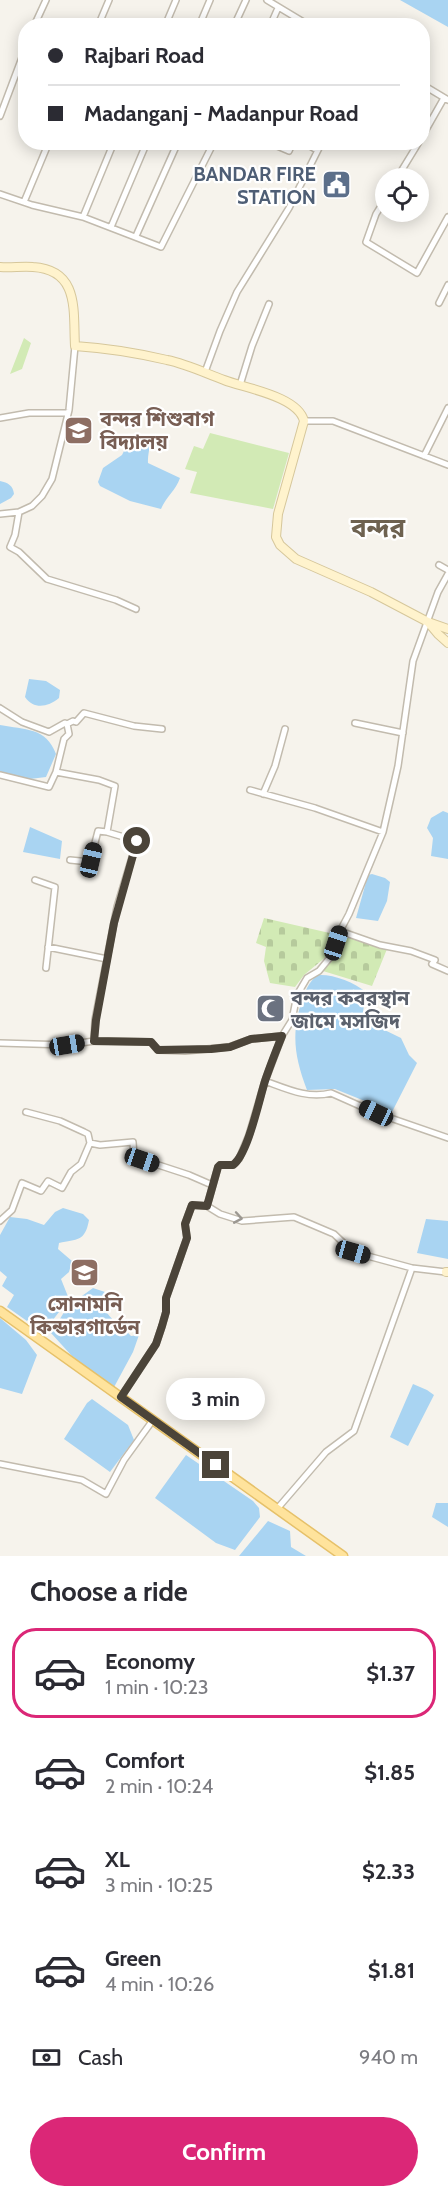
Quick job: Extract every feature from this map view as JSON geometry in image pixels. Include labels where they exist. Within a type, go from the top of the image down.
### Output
[{"type":"main road","points":[[0,267],[35,267],[59,274],[67,282],[72,292],[75,346],[108,348],[166,359],[266,393],[299,410],[304,421],[278,514],[276,537],[280,545],[296,559],[371,592],[428,622],[448,629]]},
{"type":"main road","points":[[428,622],[448,643]]},
{"type":"main road","points":[[0,1311],[343,1556]]},
{"type":"street","points":[[38,18],[46,0]]},
{"type":"street","points":[[101,18],[109,0]]},
{"type":"street","points":[[168,18],[176,0]]},
{"type":"street","points":[[202,18],[210,0]]},
{"type":"street","points":[[238,18],[246,0]]},
{"type":"street","points":[[267,0],[296,18]]},
{"type":"street","points":[[274,18],[278,8]]},
{"type":"street","points":[[0,116],[18,68]]},
{"type":"street","points":[[430,89],[446,99],[430,124]]},
{"type":"street","points":[[24,202],[46,150]]},
{"type":"street","points":[[83,217],[111,150]]},
{"type":"street","points":[[111,226],[144,150]]},
{"type":"street","points":[[136,236],[174,150]]},
{"type":"street","points":[[0,194],[111,226],[161,246],[210,150]]},
{"type":"street","points":[[205,372],[237,292],[289,208],[317,150]]},
{"type":"street","points":[[403,168],[414,150]]},
{"type":"street","points":[[375,217],[366,242],[417,273],[448,217]]},
{"type":"street","points":[[440,303],[448,285]]},
{"type":"street","points":[[240,386],[252,346],[269,304]]},
{"type":"street","points":[[1,512],[19,512],[38,501],[49,486],[68,413],[75,346]]},
{"type":"street","points":[[424,456],[448,408]]},
{"type":"street","points":[[0,418],[29,413],[68,413]]},
{"type":"street","points":[[304,421],[333,421],[447,463]]},
{"type":"street","points":[[19,512],[15,535],[10,547],[19,552],[43,576],[136,609]]},
{"type":"street","points":[[207,1206],[218,1167],[233,1165],[239,1159],[282,1036],[292,1020],[297,994],[307,978],[320,971],[332,955],[340,931],[383,832],[398,766],[413,661],[438,592],[448,572],[439,565]]},
{"type":"street","points":[[0,708],[22,722],[49,732],[73,721],[76,722],[84,713],[134,726],[162,729]]},
{"type":"street","points":[[355,723],[403,733]]},
{"type":"street","points":[[0,775],[49,787],[56,772],[64,739],[69,734],[68,724]]},
{"type":"street","points":[[263,794],[275,766],[285,729]]},
{"type":"street","points":[[56,772],[99,780],[116,786],[107,832]]},
{"type":"street","points":[[250,790],[306,805],[383,832]]},
{"type":"street","points":[[70,860],[90,862],[98,831],[137,841],[117,907],[94,1041]]},
{"type":"street","points":[[35,880],[55,886],[46,968]]},
{"type":"street","points":[[340,931],[380,945],[411,951],[435,960],[432,964],[448,971]]},
{"type":"street","points":[[48,947],[107,959]]},
{"type":"street","points":[[0,1042],[67,1045],[94,1041],[151,1042],[158,1050],[185,1051],[230,1047],[251,1039],[282,1036]]},
{"type":"street","points":[[265,1081],[303,1094],[331,1093],[376,1113],[448,1138]]},
{"type":"street","points":[[0,1221],[12,1210],[22,1183],[41,1191],[48,1181],[62,1188],[71,1172],[81,1164],[90,1143],[88,1134],[84,1132],[60,1121],[26,1112]]},
{"type":"street","points":[[90,1143],[100,1145],[134,1142],[134,1157],[212,1185]]},
{"type":"street","points":[[121,1397],[156,1344],[162,1326],[169,1286],[187,1238],[185,1224],[192,1205],[207,1206],[220,1214],[242,1221],[294,1217],[334,1234],[353,1252],[411,1268],[447,1272]]},
{"type":"street","points":[[277,1509],[326,1452],[354,1431],[411,1268]]},
{"type":"street","points":[[0,1464],[82,1480],[106,1494],[124,1460],[153,1420]]},
{"type":"green space","points":[[24,338],[31,343],[22,369],[10,374]]},
{"type":"green space","points":[[210,433],[289,453],[273,509],[190,493],[197,472],[185,469],[194,446],[203,449]]},
{"type":"green space","points":[[264,918],[334,934],[327,956],[304,975],[295,987],[270,983],[264,961],[266,947],[256,943]]},
{"type":"green space","points":[[344,933],[387,949],[372,986],[323,971]]},
{"type":"water","points":[[400,0],[448,0],[448,27]]},
{"type":"water","points":[[137,437],[149,444],[148,463],[180,478],[161,509],[130,501],[100,486],[98,482],[103,468],[122,455],[130,439]]},
{"type":"water","points":[[0,481],[10,485],[14,494],[0,504]]},
{"type":"water","points":[[29,679],[46,681],[60,690],[59,698],[46,705],[33,704],[25,697]]},
{"type":"water","points":[[0,725],[34,731],[47,739],[56,754],[46,777],[30,779],[0,772]]},
{"type":"water","points":[[443,811],[448,813],[448,859],[431,856],[433,838],[427,828],[431,818]]},
{"type":"water","points":[[30,827],[62,841],[60,859],[23,852]]},
{"type":"water","points":[[372,874],[390,882],[387,901],[378,921],[356,918],[368,875]]},
{"type":"water","points":[[318,975],[343,979],[366,992],[362,1019],[401,1038],[409,1055],[417,1063],[392,1112],[335,1089],[307,1090],[297,1057],[296,1026],[306,991]]},
{"type":"water","points":[[63,1208],[83,1214],[89,1220],[82,1236],[59,1243],[58,1249],[72,1261],[69,1272],[61,1279],[69,1299],[49,1325],[31,1316],[27,1321],[7,1307],[14,1295],[2,1286],[7,1277],[0,1271],[0,1235],[10,1217],[27,1219],[44,1225],[55,1212]]},
{"type":"water","points":[[426,1219],[448,1221],[448,1259],[417,1253]]},
{"type":"water","points":[[93,1288],[108,1293],[112,1304],[107,1313],[131,1336],[139,1335],[133,1352],[113,1389],[71,1355],[51,1333],[68,1306]]},
{"type":"water","points":[[0,1318],[26,1340],[37,1355],[22,1394],[0,1388]]},
{"type":"water","points":[[413,1384],[434,1395],[408,1446],[390,1437]]},
{"type":"water","points":[[92,1399],[128,1425],[134,1440],[110,1472],[64,1439],[87,1403]]},
{"type":"water","points":[[186,1455],[253,1501],[259,1508],[260,1517],[235,1550],[216,1543],[155,1498]]},
{"type":"water","points":[[436,1503],[448,1503],[448,1527],[432,1517]]},
{"type":"water","points":[[268,1521],[290,1531],[291,1547],[306,1556],[239,1556]]},
{"type":"place","name":"BANDAR FIRE STATION","points":[[337,185]]},
{"type":"place","name":"বন্দর শিশুবাগ বিদ্যালয়","points":[[79,431]]},
{"type":"place","name":"বন্দর কবরস্থান জামে মসজিদ","points":[[270,1009]]},
{"type":"place","name":"সোনামনি কিন্ডারগার্ডেন","points":[[85,1273]]},
{"type":"district","name":"বন্দর","points":[[378,528]]},
{"type":"route","points":[[137,841],[117,907],[94,1041],[151,1042],[158,1050],[185,1051],[230,1047],[251,1039],[282,1036],[265,1081],[255,1118],[237,1163],[220,1165],[207,1206],[192,1205],[189,1210],[185,1224],[187,1238],[169,1286],[166,1312],[156,1344],[121,1397],[216,1465]]}]
